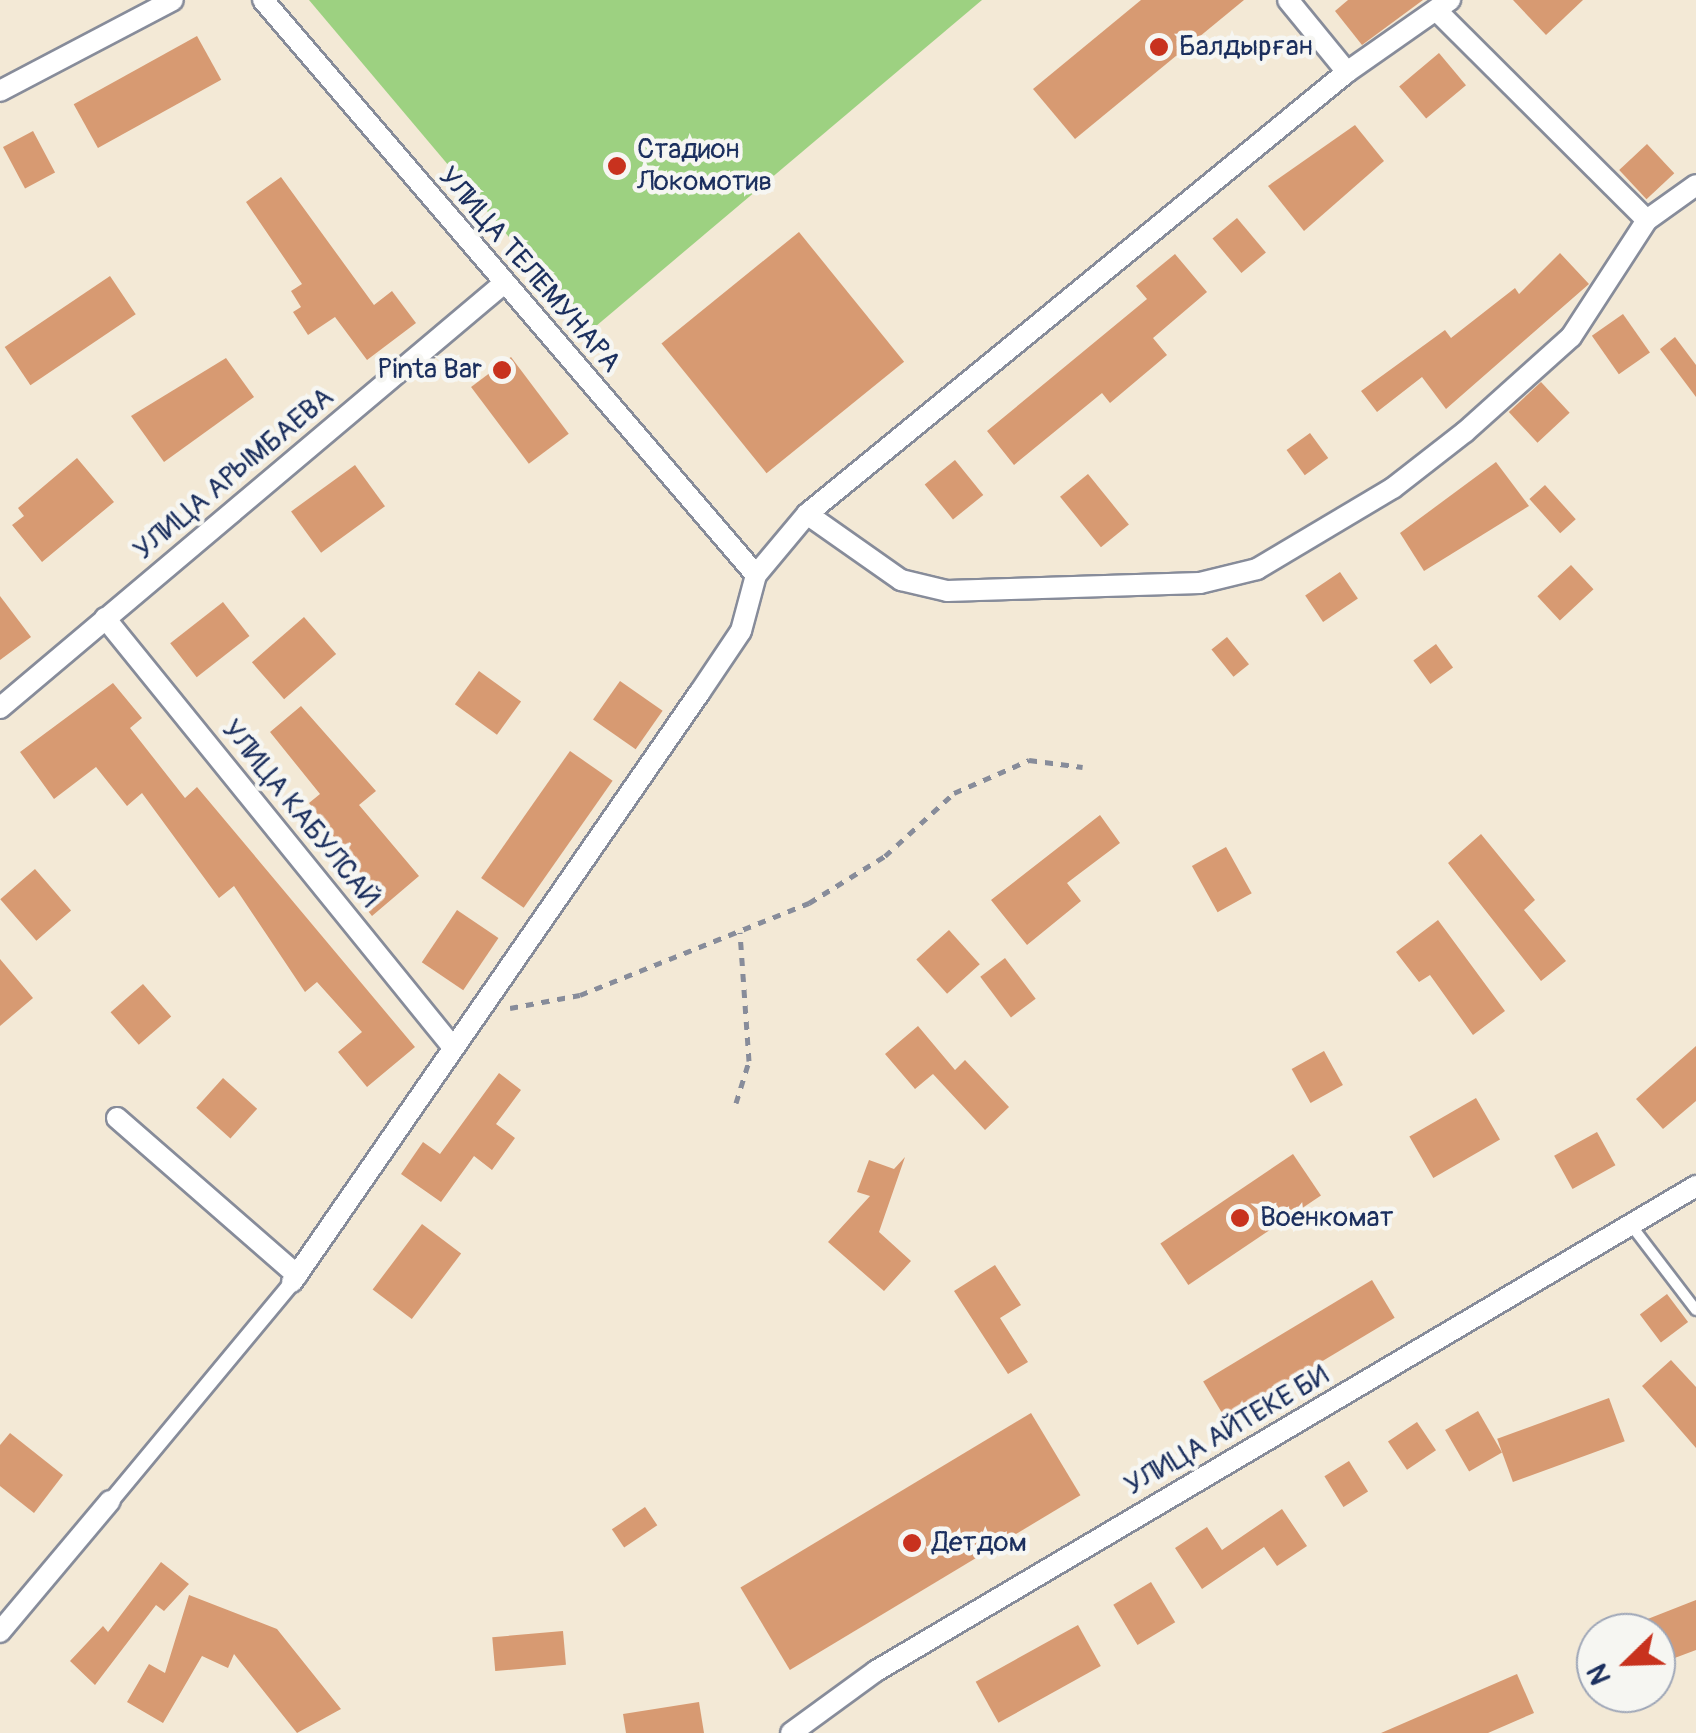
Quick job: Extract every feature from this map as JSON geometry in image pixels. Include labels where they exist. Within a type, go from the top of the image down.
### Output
[{"type":"street","points":[[0,91],[173,0]]},
{"type":"street","name":"УЛИЦА ТЕЛЕМУНАРА","points":[[263,0],[756,575]]},
{"type":"street","points":[[1288,0],[1348,72]]},
{"type":"street","points":[[0,1632],[294,1278],[451,1045],[741,632],[756,575],[807,514],[1348,72],[1443,6],[1647,220]]},
{"type":"street","points":[[807,514],[901,580],[948,591],[1200,583],[1257,569],[1393,488],[1503,398],[1570,337],[1647,220],[1696,185]]},
{"type":"street","name":"УЛИЦА АРЫМБАЕВА","points":[[0,708],[504,284]]},
{"type":"street","name":"УЛИЦА КАБУЛСАЙ","points":[[105,618],[451,1045]]},
{"type":"street","points":[[117,1118],[294,1278]]},
{"type":"street","name":"УЛИЦА АЙТЕКЕ БИ","points":[[791,1733],[876,1671],[1634,1228],[1696,1186]]},
{"type":"lane","points":[[1634,1228],[1696,1310]]},
{"type":"path","points":[[472,1015],[580,995],[740,932],[885,856],[954,794],[1029,760],[1083,767]]},
{"type":"path","points":[[736,1104],[749,1061],[740,932]]},
{"type":"green space","name":"Стадион Локомотив","points":[[309,0],[982,0],[589,332]]},
{"type":"building","points":[[1141,0],[1244,0],[1075,139],[1033,89]]},
{"type":"building","points":[[1348,0],[1423,0],[1362,45],[1335,11]]},
{"type":"building","points":[[1513,0],[1583,0],[1546,35]]},
{"type":"building","points":[[197,36],[221,80],[98,148],[74,104]]},
{"type":"building","points":[[1439,53],[1466,85],[1426,119],[1399,86]]},
{"type":"building","points":[[1355,125],[1384,161],[1304,231],[1268,186]]},
{"type":"building","points":[[33,131],[55,172],[25,188],[3,147]]},
{"type":"building","points":[[1647,144],[1674,173],[1646,199],[1619,170]]},
{"type":"building","points":[[281,177],[374,305],[392,291],[416,323],[367,360],[335,317],[308,335],[293,312],[301,307],[291,291],[302,284],[246,202]]},
{"type":"building","points":[[1237,218],[1266,252],[1241,273],[1212,239]]},
{"type":"building","points":[[799,232],[904,362],[767,473],[661,343]]},
{"type":"building","points":[[1560,253],[1589,284],[1446,409],[1422,377],[1377,412],[1361,391],[1445,330],[1451,338],[1515,288],[1519,294]]},
{"type":"building","points":[[1175,254],[1207,292],[1153,338],[1167,355],[1110,403],[1102,393],[1014,465],[987,431],[1147,299],[1136,286]]},
{"type":"building","points":[[110,276],[136,314],[30,385],[5,347]]},
{"type":"building","points":[[1623,314],[1650,353],[1619,374],[1592,336]]},
{"type":"building","points":[[1675,337],[1696,365],[1696,397],[1660,349]]},
{"type":"building","points":[[511,357],[569,434],[529,464],[471,387]]},
{"type":"building","points":[[226,358],[254,397],[164,462],[131,416]]},
{"type":"building","points":[[1541,382],[1570,413],[1537,443],[1509,412]]},
{"type":"building","points":[[1310,433],[1328,458],[1305,475],[1287,450]]},
{"type":"building","points":[[77,458],[114,502],[42,562],[12,525],[24,516],[18,508]]},
{"type":"building","points":[[955,460],[983,495],[953,520],[925,485]]},
{"type":"building","points":[[1496,462],[1529,506],[1424,571],[1400,533]]},
{"type":"building","points":[[355,465],[385,506],[321,553],[291,511]]},
{"type":"building","points":[[1088,474],[1129,525],[1101,547],[1060,497]]},
{"type":"building","points":[[1545,485],[1576,519],[1560,533],[1529,499]]},
{"type":"building","points":[[1571,565],[1594,589],[1560,621],[1537,596]]},
{"type":"building","points":[[1340,572],[1358,599],[1323,622],[1305,595]]},
{"type":"building","points":[[0,596],[31,637],[0,660]]},
{"type":"building","points":[[223,602],[249,636],[197,677],[170,643]]},
{"type":"building","points":[[304,617],[336,654],[284,699],[252,662]]},
{"type":"building","points":[[1227,637],[1249,664],[1233,677],[1211,650]]},
{"type":"building","points":[[1436,644],[1453,667],[1430,684],[1413,660]]},
{"type":"building","points":[[479,671],[521,702],[497,735],[455,704]]},
{"type":"building","points":[[620,681],[663,711],[636,749],[593,720]]},
{"type":"building","points":[[113,683],[142,718],[130,728],[185,798],[197,787],[415,1047],[367,1087],[338,1052],[362,1032],[317,982],[305,992],[234,886],[219,898],[142,793],[127,806],[96,767],[54,799],[20,752]]},
{"type":"building","points":[[301,706],[376,791],[359,805],[419,876],[372,916],[357,897],[370,886],[309,803],[320,794],[270,732]]},
{"type":"building","points":[[570,751],[613,781],[524,908],[481,878]]},
{"type":"building","points":[[1100,815],[1120,843],[1067,883],[1081,901],[1027,945],[991,900]]},
{"type":"building","points":[[1481,834],[1535,900],[1524,910],[1566,961],[1541,981],[1448,863]]},
{"type":"building","points":[[1226,847],[1252,893],[1218,912],[1192,866]]},
{"type":"building","points":[[35,869],[71,911],[36,941],[0,899]]},
{"type":"building","points":[[457,910],[498,938],[463,990],[422,962]]},
{"type":"building","points":[[1438,920],[1505,1011],[1473,1035],[1430,975],[1419,982],[1396,952]]},
{"type":"building","points":[[949,930],[980,964],[947,994],[916,959]]},
{"type":"building","points":[[1005,958],[1036,999],[1011,1017],[980,977]]},
{"type":"building","points":[[0,959],[33,998],[0,1026]]},
{"type":"building","points":[[143,984],[171,1016],[139,1045],[111,1012]]},
{"type":"building","points":[[918,1026],[955,1070],[965,1060],[1009,1107],[985,1130],[933,1074],[915,1089],[885,1054]]},
{"type":"building","points":[[1696,1046],[1696,1101],[1663,1129],[1636,1099]]},
{"type":"building","points":[[1324,1051],[1343,1085],[1311,1103],[1292,1069]]},
{"type":"building","points":[[499,1073],[521,1090],[496,1124],[515,1138],[492,1170],[474,1156],[441,1202],[401,1174],[423,1142],[440,1154]]},
{"type":"building","points":[[223,1078],[257,1109],[230,1139],[196,1108]]},
{"type":"building","points":[[1476,1098],[1500,1140],[1433,1178],[1409,1136]]},
{"type":"building","points":[[1597,1132],[1615,1165],[1573,1189],[1554,1156]]},
{"type":"building","name":"Военкомат","points":[[1293,1154],[1321,1195],[1188,1285],[1160,1243]]},
{"type":"building","points":[[905,1157],[879,1232],[911,1261],[884,1291],[828,1242],[870,1196],[857,1192],[869,1160],[894,1169]]},
{"type":"building","points":[[422,1224],[461,1253],[412,1319],[373,1289]]},
{"type":"building","points":[[995,1265],[1021,1305],[1000,1318],[1028,1362],[1008,1374],[954,1291]]},
{"type":"building","points":[[1372,1280],[1395,1318],[1226,1419],[1203,1381]]},
{"type":"building","points":[[1667,1294],[1688,1322],[1661,1342],[1640,1314]]},
{"type":"building","points":[[1671,1360],[1696,1387],[1696,1448],[1642,1386]]},
{"type":"building","points":[[1609,1398],[1625,1441],[1513,1482],[1497,1439]]},
{"type":"building","points":[[1478,1411],[1502,1453],[1469,1472],[1445,1430]]},
{"type":"building","name":"Детдом","points":[[1031,1413],[1080,1495],[790,1670],[740,1588]]},
{"type":"building","points":[[1417,1422],[1436,1450],[1407,1470],[1388,1442]]},
{"type":"building","points":[[10,1433],[63,1475],[34,1513],[0,1486],[0,1445]]},
{"type":"building","points":[[1349,1461],[1368,1492],[1343,1507],[1324,1476]]},
{"type":"building","points":[[645,1507],[657,1525],[624,1548],[612,1529]]},
{"type":"building","points":[[1282,1509],[1307,1546],[1277,1566],[1264,1547],[1202,1589],[1175,1548],[1207,1527],[1222,1550]]},
{"type":"building","points":[[161,1562],[189,1584],[164,1611],[156,1605],[95,1685],[70,1661],[103,1626],[108,1632]]},
{"type":"building","points":[[1151,1582],[1175,1622],[1137,1645],[1113,1605]]},
{"type":"building","points":[[189,1595],[277,1629],[341,1709],[297,1733],[234,1654],[228,1668],[202,1656],[163,1723],[127,1702],[149,1664],[165,1673]]},
{"type":"building","points":[[1696,1600],[1696,1650],[1676,1658],[1676,1613],[1663,1613]]},
{"type":"building","points":[[1078,1625],[1101,1666],[998,1723],[976,1682]]},
{"type":"building","points":[[563,1631],[566,1665],[495,1671],[492,1637]]},
{"type":"building","points":[[1517,1674],[1534,1713],[1488,1733],[1381,1733]]},
{"type":"building","points":[[699,1702],[704,1733],[626,1733],[623,1714]]},
{"type":"place","name":"Балдырған","points":[[1159,47]]},
{"type":"place","name":"Стадион Локомотив","points":[[617,166]]},
{"type":"place","name":"Pinta Bar","points":[[502,370]]},
{"type":"place","name":"Военкомат","points":[[1240,1218]]},
{"type":"place","name":"Детдом","points":[[912,1543]]}]
